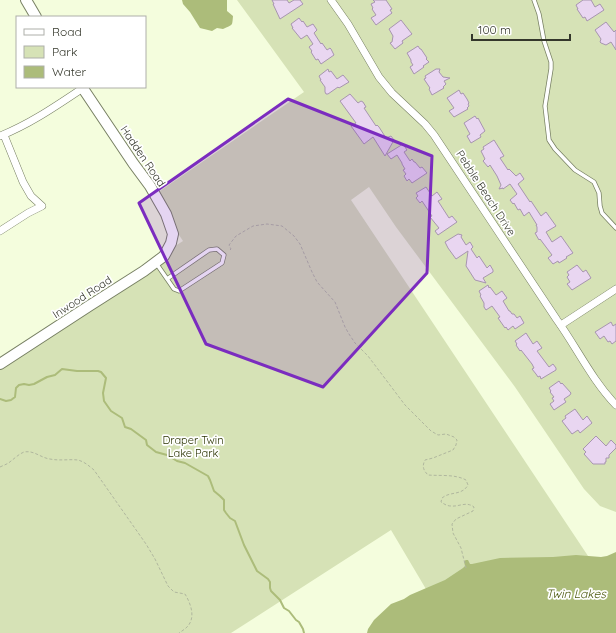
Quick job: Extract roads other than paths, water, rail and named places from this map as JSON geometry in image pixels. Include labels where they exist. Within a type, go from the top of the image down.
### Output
[{"type":"street","points":[[26,0],[35,16]]},
{"type":"street","name":"Pebble Beach Drive","points":[[330,0],[348,24],[379,77],[392,93],[425,124],[434,135],[561,325],[588,369],[609,398],[616,405]]},
{"type":"street","points":[[0,231],[42,206],[31,196],[23,182],[2,136],[33,120],[81,88]]},
{"type":"street","name":"Hadden Road","points":[[83,88],[150,186],[166,214],[173,234],[171,243]]},
{"type":"street","name":"Inwood Road","points":[[0,364],[144,271],[164,256],[171,243]]},
{"type":"street","points":[[561,325],[616,289]]},
{"type":"lane","points":[[534,0],[551,62],[545,106],[549,140],[555,149],[575,170],[594,182],[599,193],[602,213],[616,228]]},
{"type":"lane","points":[[156,262],[167,279],[174,289],[179,291],[222,262],[224,255],[217,249],[209,250],[167,279]]},
{"type":"water","points":[[182,0],[227,0],[227,11],[233,16],[232,24],[223,29],[217,28],[212,31],[200,28],[183,4]]},
{"type":"water","name":"Twin Lakes","points":[[616,552],[616,633],[367,633],[374,620],[391,604],[445,580],[463,568],[465,566],[464,561],[466,560],[472,564],[500,558],[576,555],[601,557]]},
{"type":"waterway","points":[[0,399],[6,401],[11,400],[15,397],[16,388],[19,385],[34,384],[47,377],[55,375],[62,369],[101,372],[106,378],[103,393],[104,401],[111,411],[122,418],[125,427],[131,429],[146,440],[147,445],[156,452],[185,463],[208,476],[214,491],[224,500],[224,510],[230,518],[235,521],[244,545],[257,571],[268,579],[270,582],[271,591],[280,600],[284,608],[289,611],[299,622],[304,633]]},
{"type":"park label","name":"Draper Twin Lake Park","points":[[193,446]]}]
